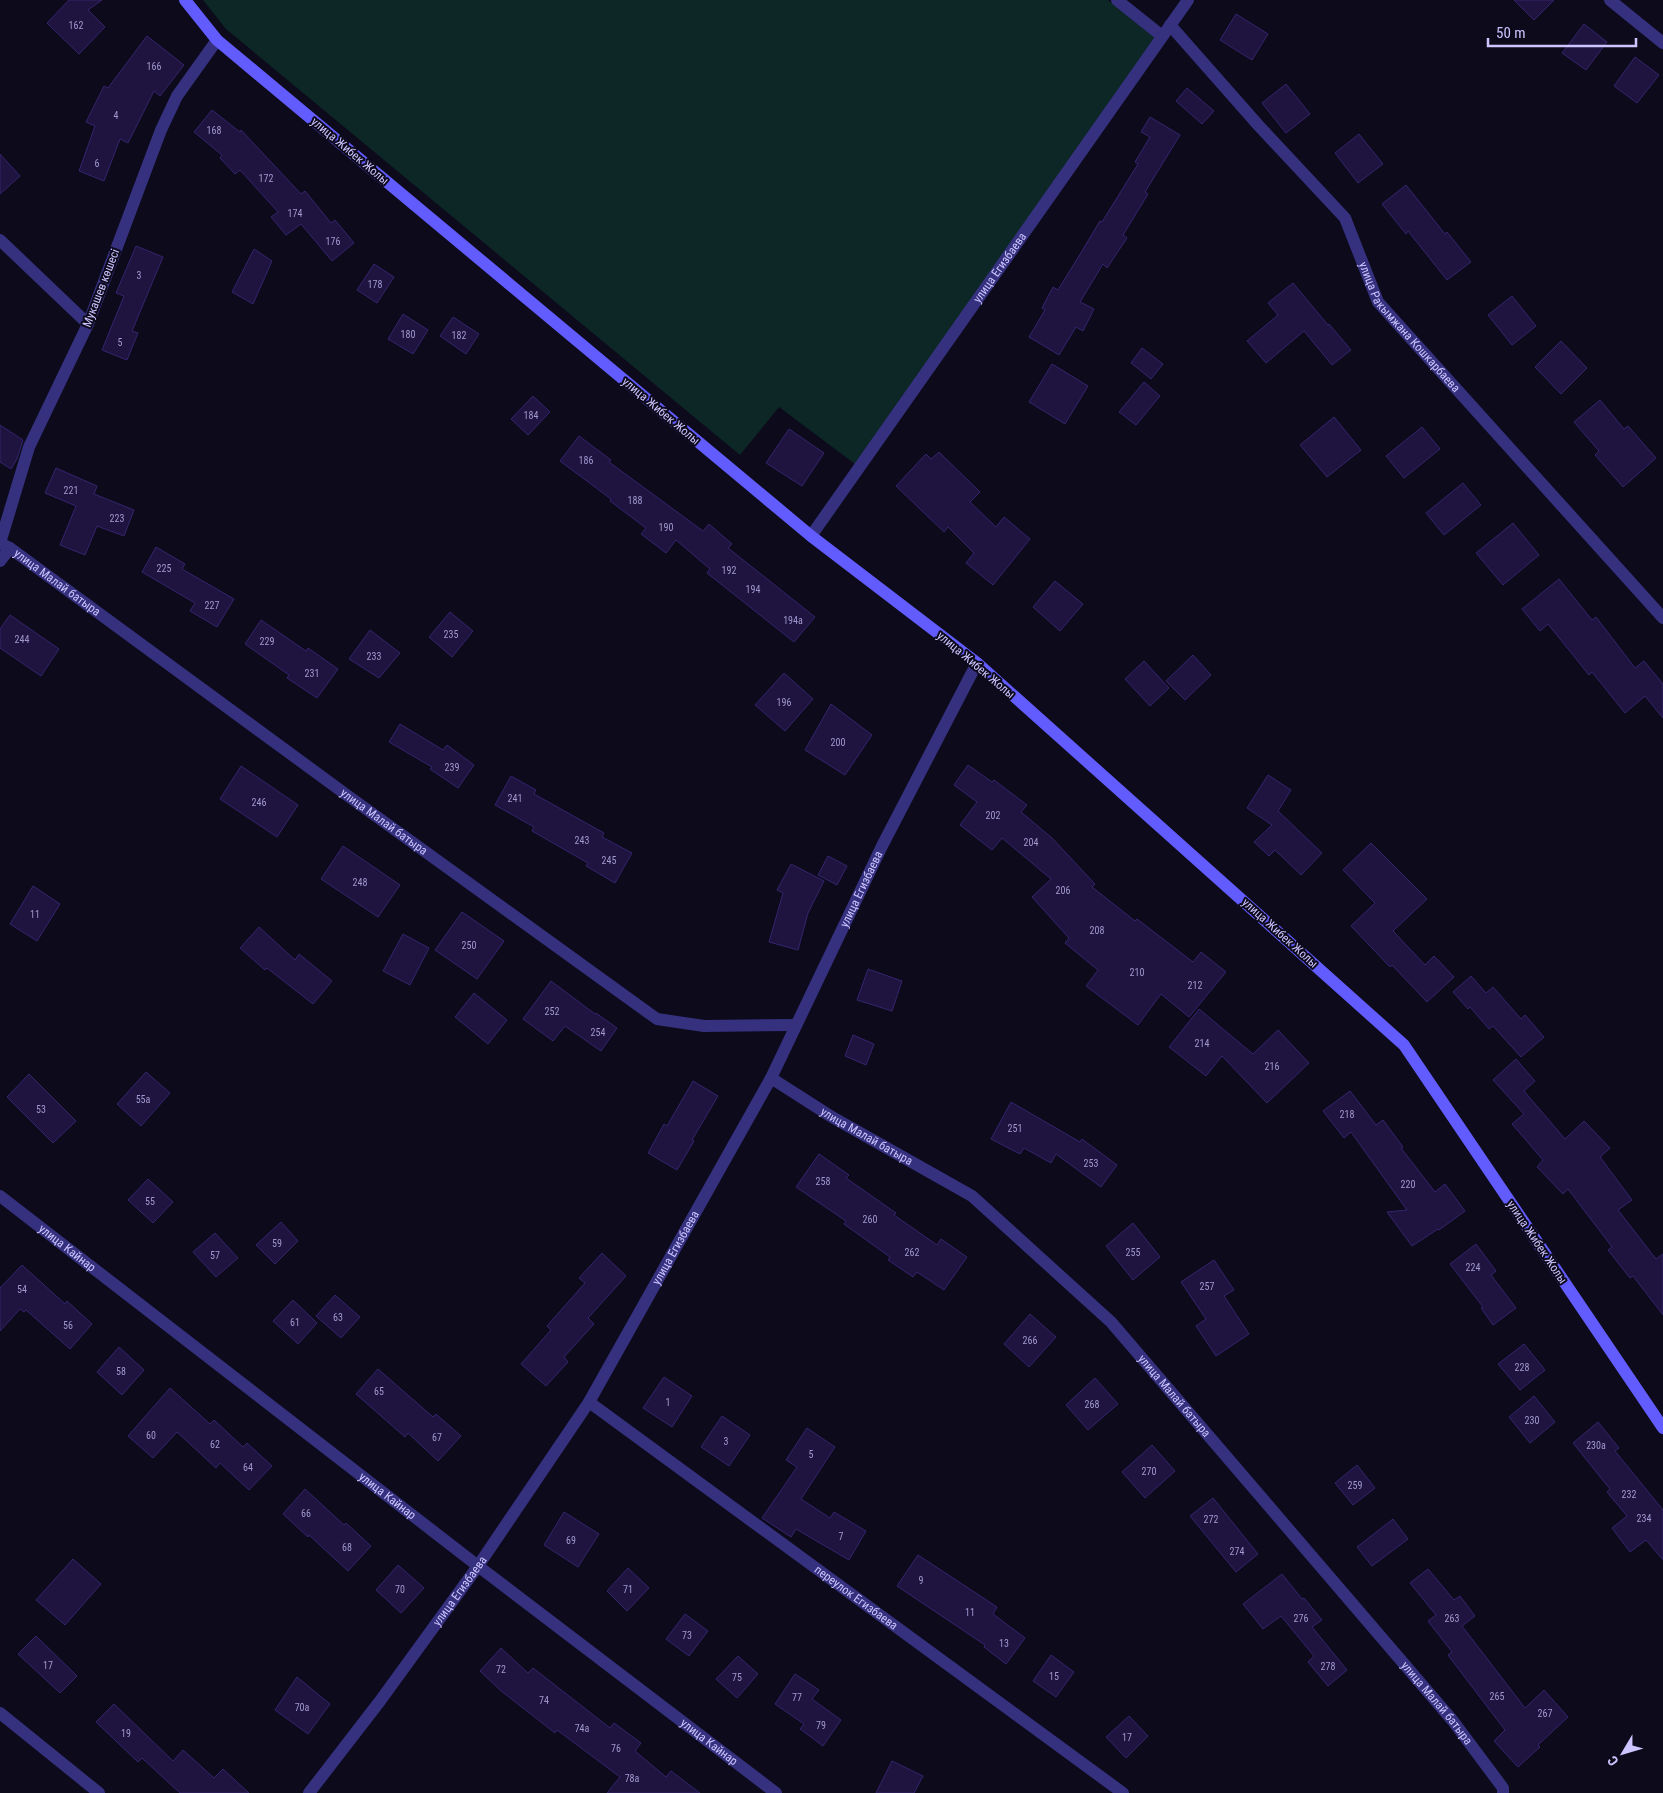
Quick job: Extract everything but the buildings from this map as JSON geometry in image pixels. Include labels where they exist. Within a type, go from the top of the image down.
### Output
[{"type":"main road","name":"улица Жибек Жолы","points":[[186,0],[217,40],[811,536],[977,663],[1404,1045],[1663,1428]]},
{"type":"street","points":[[1117,0],[1162,36]]},
{"type":"street","points":[[1610,0],[1663,44]]},
{"type":"street","name":"улица Егизбаева","points":[[811,536],[1184,3]]},
{"type":"street","name":"улица Ракымжана Кошкарбаева","points":[[1170,25],[1259,126],[1345,218],[1378,302],[1663,618]]},
{"type":"street","name":"Мукашев көшесі","points":[[0,561],[29,447],[88,324],[161,130],[177,96],[217,40]]},
{"type":"street","points":[[0,240],[88,324]]},
{"type":"street","name":"улица Малай батыра","points":[[5,545],[657,1019],[704,1026],[796,1025]]},
{"type":"street","name":"улица Егизбаева","points":[[308,1793],[380,1701],[478,1566],[589,1402],[770,1078],[882,846],[977,663]]},
{"type":"street","name":"улица Малай батыра","points":[[770,1078],[832,1117],[972,1196],[1111,1322],[1453,1721],[1503,1788],[1503,1793]]},
{"type":"street","name":"улица Кайнар","points":[[0,1196],[478,1566],[776,1793]]},
{"type":"street","name":"переулок Егизбаева","points":[[589,1402],[1123,1793]]},
{"type":"street","points":[[0,1713],[99,1793]]},
{"type":"green space","points":[[203,0],[1108,0],[1158,40],[855,464],[779,407],[740,455],[226,29]]}]
